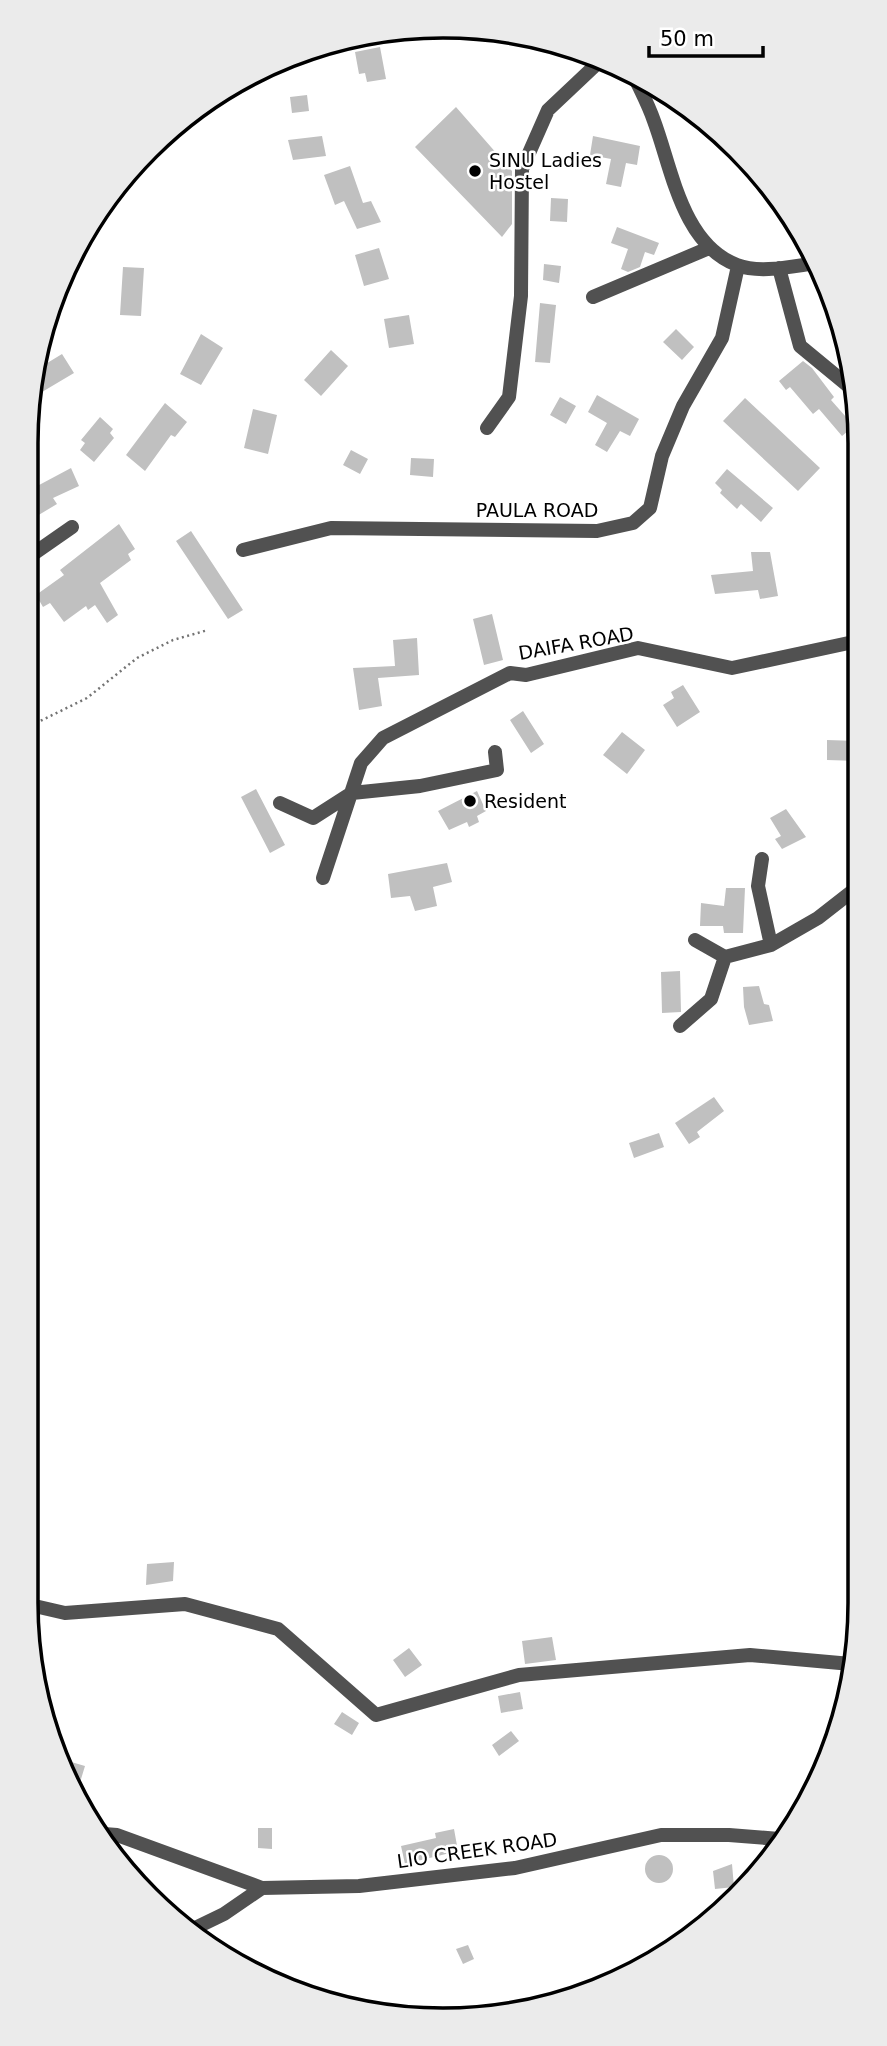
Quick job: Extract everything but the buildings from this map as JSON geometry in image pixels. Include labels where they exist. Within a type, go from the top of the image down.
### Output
[{"type":"street","points":[[487,428],[509,397],[521,296],[523,169],[548,110],[593,67]]},
{"type":"street","points":[[640,90],[688,216],[709,248],[738,266],[779,268],[807,264]]},
{"type":"street","points":[[593,297],[709,248]]},
{"type":"street","name":"PAULA ROAD","points":[[243,550],[331,528],[597,531],[633,523],[650,508],[663,456],[683,406],[722,338],[738,266]]},
{"type":"street","points":[[779,268],[800,346],[844,382]]},
{"type":"street","points":[[38,551],[72,527]]},
{"type":"street","name":"DAIFA ROAD","points":[[323,878],[360,763],[383,738],[510,673],[526,675],[638,648],[732,668],[848,643]]},
{"type":"street","points":[[280,803],[313,818],[352,793],[420,786],[497,771],[495,752]]},
{"type":"street","points":[[762,859],[758,886],[771,945]]},
{"type":"street","points":[[695,940],[725,957],[771,945],[818,918],[848,895]]},
{"type":"street","points":[[680,1026],[711,999],[725,957]]},
{"type":"street","points":[[38,1607],[65,1613],[185,1604],[278,1629],[376,1715],[519,1675],[750,1655],[844,1663]]},
{"type":"street","points":[[111,1834],[262,1888]]},
{"type":"street","name":"LIO CREEK ROAD","points":[[262,1888],[359,1886],[515,1868],[661,1835],[729,1835],[773,1838]]},
{"type":"street","points":[[199,1925],[262,1888]]},
{"type":"path","points":[[38,722],[87,698],[137,658],[173,639],[208,630]]},
{"type":"place","name":"SINU Ladies Hostel","points":[[475,171]]},
{"type":"place","name":"Resident","points":[[470,801]]}]
